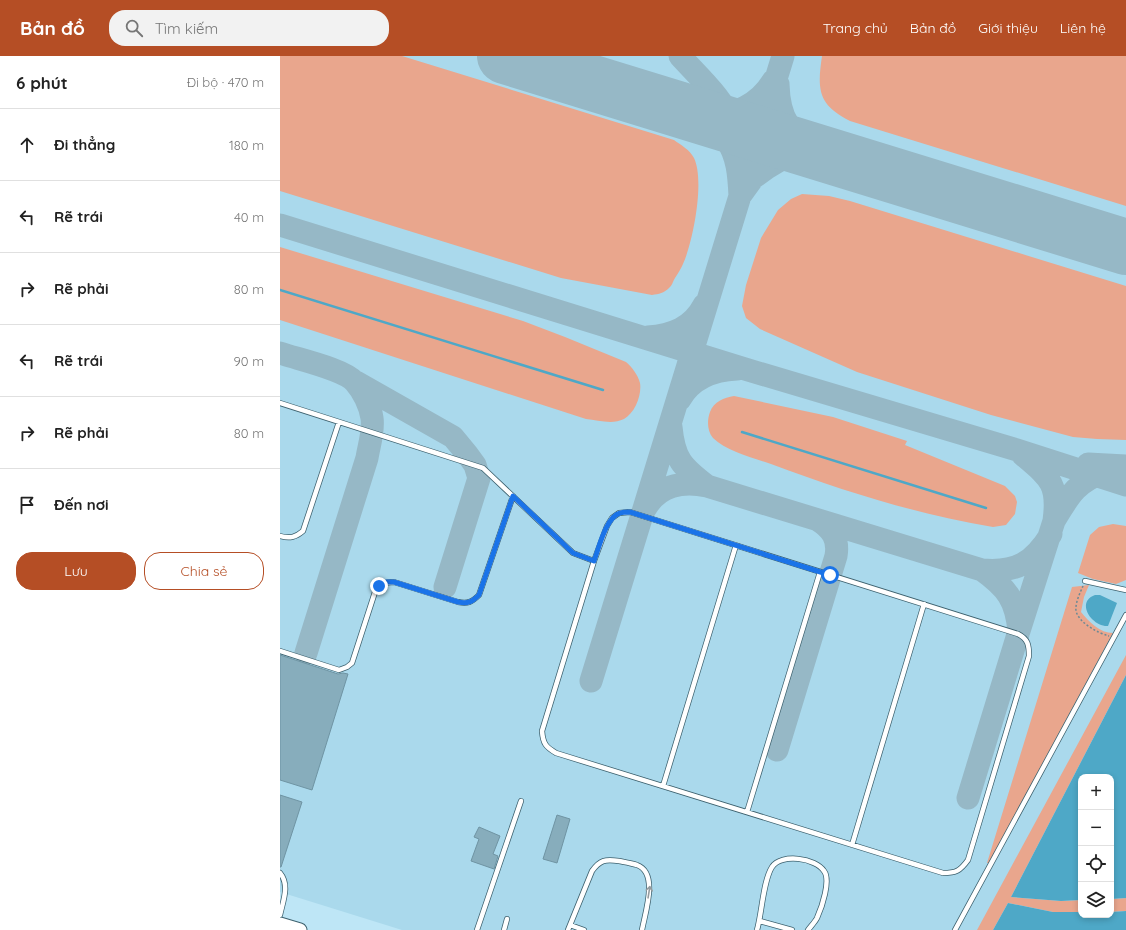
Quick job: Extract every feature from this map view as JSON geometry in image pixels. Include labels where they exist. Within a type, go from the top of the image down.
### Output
[{"type":"main road","points":[[280,924],[300,930]]},
{"type":"lane","points":[[280,403],[482,468],[573,553],[594,561]]},
{"type":"lane","points":[[280,536],[287,538],[297,537],[303,531],[338,422]]},
{"type":"lane","points":[[280,651],[339,670],[347,667],[352,663],[375,592],[379,586],[386,582],[394,582],[458,602],[466,603],[473,601],[479,595],[513,496]]},
{"type":"lane","points":[[630,512],[736,545],[1018,634],[1024,637],[1029,644],[1029,656],[968,860],[962,869],[952,873],[943,873],[556,754],[547,748],[543,740],[542,732],[594,561],[607,526],[612,518],[619,513],[630,512]]},
{"type":"lane","points":[[663,786],[736,545]]},
{"type":"lane","points":[[747,812],[820,572]]},
{"type":"lane","points":[[1085,581],[1126,590]]},
{"type":"lane","points":[[852,845],[924,604]]},
{"type":"lane","points":[[956,930],[1126,615]]},
{"type":"lane","points":[[477,930],[521,801]]},
{"type":"lane","points":[[757,930],[768,876],[772,866],[778,862],[792,859],[804,859],[815,862],[824,869],[827,880],[823,899],[816,919],[808,930]]},
{"type":"lane","points":[[584,930],[569,928],[592,871],[597,864],[610,860],[637,865],[646,872],[650,886],[642,930]]},
{"type":"lane","points":[[280,873],[286,882],[280,915]]},
{"type":"lane","points":[[504,930],[507,919]]},
{"type":"lane","points":[[760,921],[792,930]]},
{"type":"path","points":[[1085,581],[1076,603],[1076,611],[1079,617],[1089,627],[1101,634],[1114,637]]},
{"type":"shaded area","points":[[280,56],[1126,56],[1126,657],[980,930],[402,930],[280,892]]},
{"type":"shaded area","points":[[280,56],[402,56],[674,140],[688,150],[694,158],[697,168],[698,181],[698,196],[694,227],[687,254],[681,268],[667,290],[659,294],[652,295],[561,278],[280,191]]},
{"type":"shaded area","points":[[822,56],[1126,56],[1126,206],[850,121],[831,109],[822,95],[820,87],[820,68]]},
{"type":"shaded area","points":[[802,194],[829,196],[850,201],[1126,286],[1126,440],[1073,437],[991,415],[857,372],[760,329],[746,318],[742,306],[746,285],[761,238],[778,210],[791,199]]},
{"type":"shaded area","points":[[280,247],[523,321],[626,362],[638,377],[640,383],[640,393],[637,403],[628,416],[619,421],[605,422],[586,419],[280,320]]},
{"type":"shaded area","points":[[734,396],[833,417],[907,441],[905,445],[1005,486],[1015,496],[1017,502],[1015,514],[1006,525],[993,527],[964,522],[880,501],[748,457],[718,443],[711,435],[709,429],[708,418],[714,405],[723,399]]},
{"type":"shaded area","points":[[1113,524],[1126,526],[1126,580],[1116,584],[1093,579],[1078,573],[1090,535],[1099,527]]},
{"type":"shaded area","points":[[1089,585],[1084,597],[1081,612],[1099,629],[1108,633],[1113,633],[989,863],[987,863],[1072,587]]},
{"type":"shaded area","points":[[1095,595],[1100,595],[1117,603],[1108,626],[1096,623],[1088,614],[1086,603],[1089,598]]},
{"type":"shaded area","points":[[1126,655],[1126,675],[1011,897],[1061,901],[1078,900],[1078,912],[1053,912],[1008,903],[993,930],[977,930]]},
{"type":"shaded area","points":[[1126,675],[1126,898],[1114,899],[1114,774],[1078,774],[1078,900],[1061,901],[1011,897]]},
{"type":"shaded area","points":[[1126,898],[1126,911],[1114,912],[1114,899]]},
{"type":"shaded area","points":[[1008,903],[1053,912],[1078,912],[1078,918],[1114,918],[1114,912],[1126,911],[1126,930],[993,930]]},
{"type":"building","points":[[280,655],[338,674],[348,674],[312,790],[280,780]]},
{"type":"building","points":[[280,795],[302,802],[281,867],[280,867]]},
{"type":"building","points":[[557,815],[570,819],[557,863],[543,859]]},
{"type":"building","points":[[479,827],[500,836],[493,854],[498,856],[494,869],[471,861],[479,839],[474,837]]},
{"type":"waterway","points":[[280,290],[603,390]]},
{"type":"waterway","points":[[742,432],[986,508]]},
{"type":"taxiway","points":[[680,56],[725,107],[735,127]]},
{"type":"taxiway","points":[[591,681],[783,56]]},
{"type":"taxiway","points":[[773,81],[767,90],[753,103],[737,111],[708,119],[724,136],[733,152],[738,174],[740,196],[753,178],[782,159],[800,153],[821,153]]},
{"type":"taxiway","points":[[778,84],[779,97],[784,117],[794,132],[821,153]]},
{"type":"taxiway","points":[[280,225],[745,369],[1017,450],[1126,485]]},
{"type":"taxiway","points":[[648,337],[657,336],[680,329],[694,319],[704,305]]},
{"type":"taxiway","points":[[280,353],[320,365],[349,377],[355,382],[366,398],[370,408],[372,423],[372,433],[367,458],[306,653]]},
{"type":"taxiway","points":[[680,399],[691,386],[704,376],[720,371],[737,369]]},
{"type":"taxiway","points":[[356,382],[453,437],[475,465],[479,478],[445,587]]},
{"type":"taxiway","points":[[671,427],[672,438],[677,455],[685,467],[707,486]]},
{"type":"taxiway","points":[[968,798],[1054,521],[1054,490],[1046,476],[1023,455]]},
{"type":"taxiway","points":[[1088,464],[1126,466]]},
{"type":"taxiway","points":[[1054,521],[1069,497],[1080,485],[1087,480],[1105,472]]},
{"type":"taxiway","points":[[645,509],[657,495],[672,487],[689,484],[707,486],[982,570],[994,571],[1014,568],[1030,559],[1051,534]]},
{"type":"taxiway","points":[[777,750],[836,556],[837,550],[833,535],[831,531],[818,520]]},
{"type":"taxiway","points":[[982,570],[998,583],[1009,596],[1013,603],[1018,620],[1019,631]]},
{"type":"runway","points":[[505,56],[1126,247]]},
{"type":"route","points":[[379,586],[386,582],[394,582],[458,602],[466,603],[473,601],[479,595],[513,496],[573,553],[594,561],[607,526],[612,518],[619,513],[630,512],[830,575]]}]
